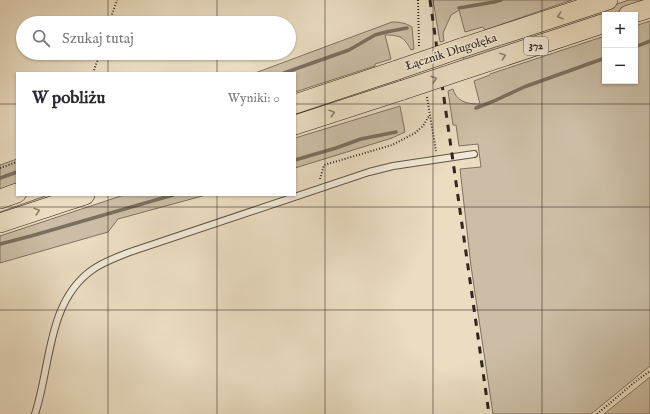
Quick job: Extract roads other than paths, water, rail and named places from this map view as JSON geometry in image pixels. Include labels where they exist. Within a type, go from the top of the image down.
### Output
[{"type":"main road","name":"Łącznik Długołęka","points":[[296,104],[608,0]]},
{"type":"main road","points":[[637,12],[650,8]]},
{"type":"main road","name":"Łącznik Długołęka","points":[[296,125],[602,24]]},
{"type":"main road","points":[[0,199],[16,193]]},
{"type":"main road","points":[[0,223],[81,196]]},
{"type":"lane","points":[[35,414],[59,313],[69,292],[78,281],[106,261],[369,172],[393,166],[474,154]]},
{"type":"waterway","points":[[459,8],[501,0]]},
{"type":"waterway","points":[[287,72],[349,50],[375,35],[407,28]]},
{"type":"waterway","points":[[638,46],[650,41]]},
{"type":"waterway","points":[[476,108],[524,87],[602,59]]},
{"type":"waterway","points":[[296,160],[361,139],[396,132]]},
{"type":"waterway","points":[[0,178],[16,172]]},
{"type":"waterway","points":[[0,244],[170,196]]},
{"type":"railway","points":[[430,0],[489,414]]}]
